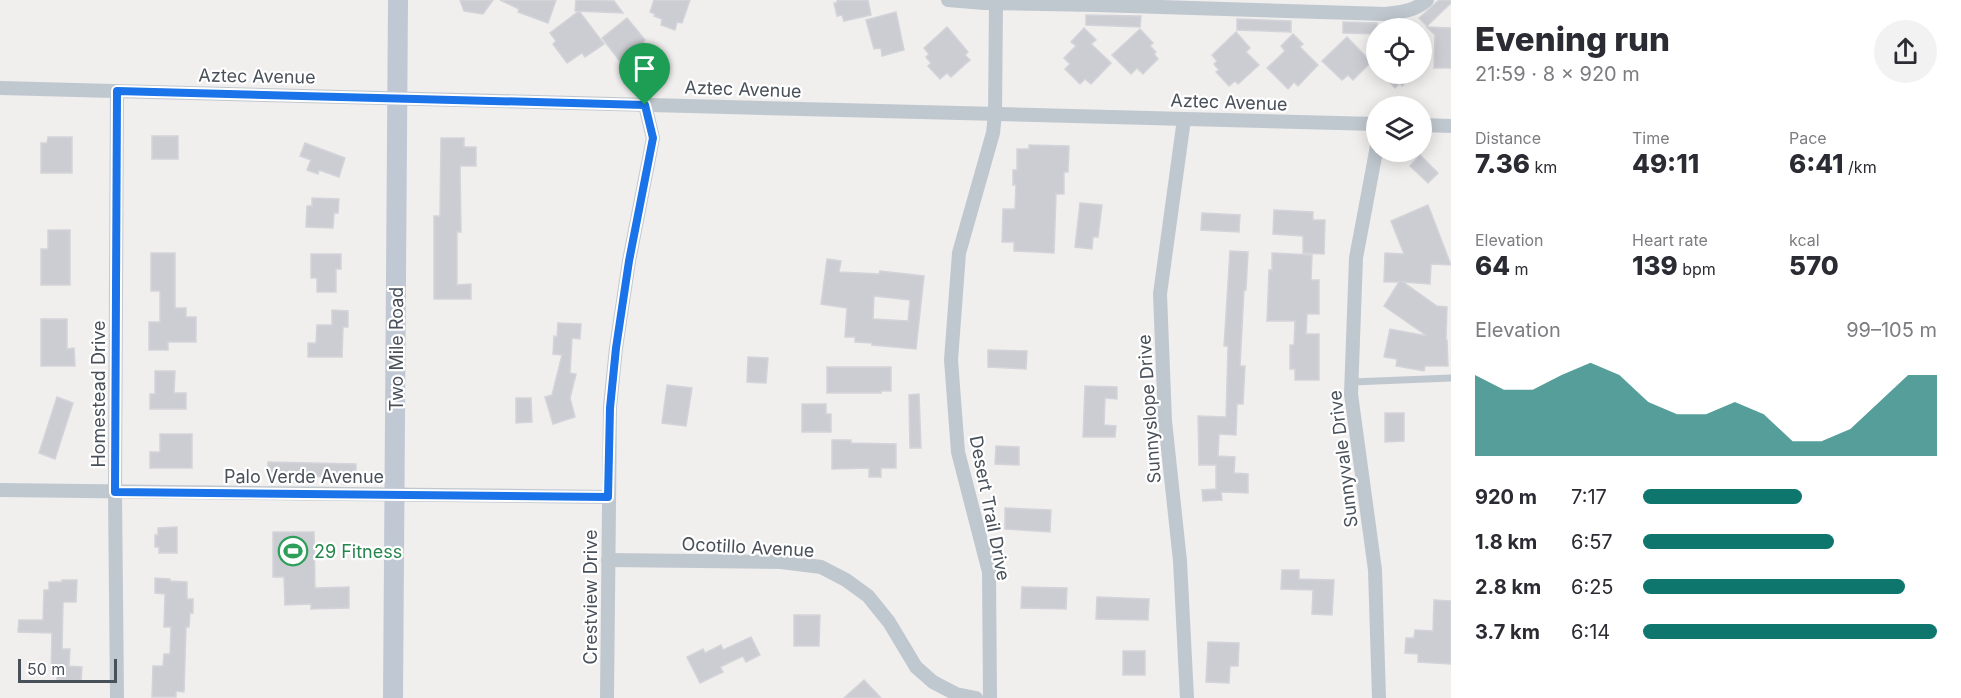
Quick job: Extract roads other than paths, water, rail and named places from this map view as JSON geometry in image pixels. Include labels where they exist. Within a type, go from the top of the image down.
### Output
[{"type":"street","name":"Two Mile Road","points":[[393,698],[398,0]]},
{"type":"street","points":[[948,0],[1386,14],[1406,11],[1420,6],[1427,0]]},
{"type":"street","name":"Desert Trail Drive","points":[[990,698],[989,572],[958,452],[951,360],[959,252],[993,133],[996,3]]},
{"type":"street","name":"Aztec Avenue","points":[[0,88],[1366,124]]},
{"type":"street","name":"Homestead Drive","points":[[117,91],[115,492],[117,698]]},
{"type":"street","name":"Crestview Drive","points":[[607,698],[610,408],[629,261],[653,138],[645,105]]},
{"type":"street","name":"Sunnyslope Drive","points":[[1184,119],[1160,294],[1165,421],[1180,561],[1187,698]]},
{"type":"street","points":[[1432,125],[1451,126]]},
{"type":"street","name":"Sunnyvale Drive","points":[[1374,162],[1356,258],[1351,394],[1375,570],[1379,698]]},
{"type":"street","name":"Palo Verde Avenue","points":[[0,490],[608,497]]},
{"type":"street","name":"Ocotillo Avenue","points":[[608,560],[781,562],[821,567],[846,580],[868,596],[890,622],[916,667],[933,682],[956,694],[976,698]]},
{"type":"lane","points":[[1352,382],[1451,378]]},
{"type":"place","name":"29 Fitness","points":[[293,551]]}]
